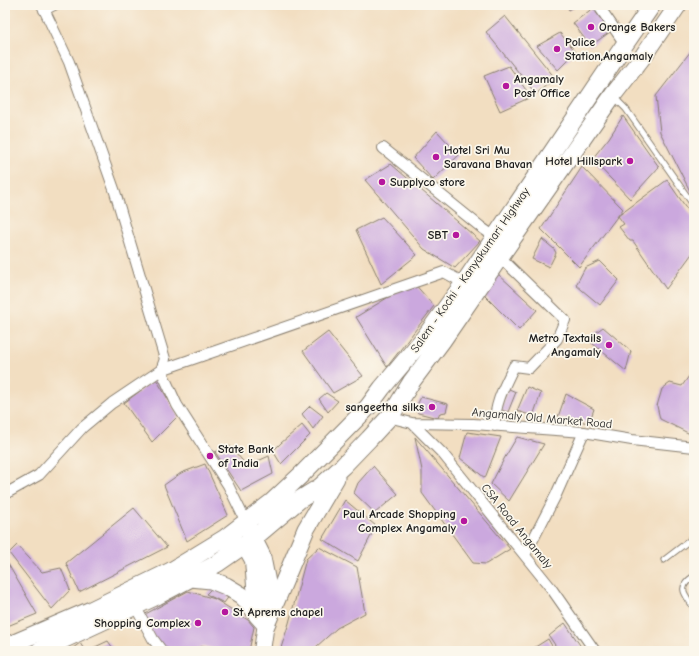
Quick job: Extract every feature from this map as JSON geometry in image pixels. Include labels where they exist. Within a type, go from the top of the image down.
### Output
[{"type":"highway","name":"Salem - Kochi - Kanyakumari Highway","points":[[5,647],[91,610],[171,571],[217,543],[272,502],[302,474],[368,407],[424,338],[464,283],[652,5]]},
{"type":"highway","name":"Salem - Kochi - Kanyakumari Highway","points":[[38,651],[135,606],[218,563],[250,541],[299,500],[320,487],[343,466],[392,414],[412,381],[678,5]]},
{"type":"highway","points":[[191,578],[211,580],[226,586],[241,595],[266,625],[306,529],[343,466]]},
{"type":"main road","points":[[241,525],[250,541],[256,598],[266,625],[262,651]]},
{"type":"street","points":[[54,5],[43,8],[69,62],[115,192],[165,359],[161,370],[177,405],[228,485],[241,525]]},
{"type":"street","points":[[598,5],[625,44]]},
{"type":"street","points":[[382,148],[495,237]]},
{"type":"street","points":[[495,426],[500,396],[514,366],[529,368],[557,339],[565,320],[500,257]]},
{"type":"street","points":[[5,494],[39,475],[82,428],[112,402],[161,370],[444,272],[464,283]]},
{"type":"street","name":"Angamaly Old Market Road","points":[[388,417],[412,423],[495,426],[584,432],[632,440],[694,447]]},
{"type":"street","name":"CSA Road Angamaly","points":[[412,423],[443,454],[551,588],[595,651]]},
{"type":"street","points":[[524,555],[556,495],[584,432]]},
{"type":"street","points":[[135,606],[153,639],[162,651]]},
{"type":"lane","points":[[613,95],[626,109],[694,206]]},
{"type":"lane","points":[[664,560],[694,537]]},
{"type":"lane","points":[[694,576],[687,581],[684,586],[684,592],[694,608]]},
{"type":"building","points":[[566,5],[577,5],[569,10]]},
{"type":"building","name":"Orange Bakers","points":[[593,8],[610,32],[590,46],[573,23]]},
{"type":"building","points":[[505,16],[555,78],[536,94],[486,32]]},
{"type":"building","name":"Police Station,Angamaly","points":[[560,33],[576,52],[558,70],[537,46]]},
{"type":"building","points":[[694,47],[694,197],[660,132],[656,96]]},
{"type":"building","name":"Angamaly Post Office","points":[[509,66],[531,97],[500,111],[484,76]]},
{"type":"building","points":[[623,116],[659,167],[630,199],[592,159],[609,138]]},
{"type":"building","name":"Hotel Sri Mu Saravana Bhavan","points":[[437,131],[459,155],[433,180],[413,158]]},
{"type":"building","points":[[391,164],[480,241],[455,268],[424,249],[365,180]]},
{"type":"building","points":[[582,167],[623,209],[579,267],[541,229]]},
{"type":"building","points":[[667,180],[694,219],[694,251],[666,289],[633,241],[630,241],[619,227],[624,224],[618,216]]},
{"type":"building","points":[[382,217],[417,255],[381,284],[356,230]]},
{"type":"building","points":[[542,239],[554,249],[556,253],[549,267],[532,259]]},
{"type":"building","points":[[600,261],[619,280],[600,305],[576,285],[585,268]]},
{"type":"building","points":[[498,274],[537,310],[519,330],[479,290]]},
{"type":"building","points":[[413,282],[434,306],[387,367],[356,317]]},
{"type":"building","name":"Metro Textails Angamaly","points":[[603,327],[631,351],[626,371],[587,339]]},
{"type":"building","points":[[328,332],[363,376],[333,393],[303,351]]},
{"type":"building","points":[[689,376],[694,379],[694,436],[660,419],[657,406],[662,389],[670,383],[682,386]]},
{"type":"building","points":[[156,379],[178,416],[152,442],[124,403]]},
{"type":"building","points":[[527,387],[541,393],[533,416],[517,411]]},
{"type":"building","points":[[509,389],[516,392],[508,412],[500,410]]},
{"type":"building","points":[[326,393],[338,401],[328,412],[319,399]]},
{"type":"building","points":[[566,394],[594,409],[589,423],[558,417]]},
{"type":"building","name":"sangeetha silks","points":[[421,397],[448,404],[446,412],[440,413],[438,418],[418,413],[415,409]]},
{"type":"building","points":[[310,406],[323,416],[313,429],[302,414]]},
{"type":"building","points":[[302,425],[310,435],[281,464],[273,451]]},
{"type":"building","points":[[467,432],[501,437],[485,478],[460,458]]},
{"type":"building","name":"Paul Arcade Shopping Complex Angamaly","points":[[415,437],[510,549],[486,564],[473,563],[422,493],[422,470]]},
{"type":"building","points":[[517,437],[544,444],[509,501],[491,484]]},
{"type":"building","points":[[230,446],[247,466],[269,456],[273,474],[241,491],[215,452]]},
{"type":"building","points":[[205,464],[228,515],[187,541],[164,485],[181,473]]},
{"type":"building","points":[[373,466],[398,494],[375,513],[354,493],[358,483]]},
{"type":"building","points":[[345,500],[376,526],[358,561],[322,539]]},
{"type":"building","points":[[134,508],[167,547],[79,592],[66,563]]},
{"type":"building","points":[[17,545],[42,572],[61,568],[70,590],[52,609],[9,553]]},
{"type":"building","points":[[319,547],[357,567],[365,613],[337,628],[313,651],[280,651],[306,559]]},
{"type":"building","points":[[8,564],[37,614],[5,627],[5,566]]},
{"type":"building","points":[[214,586],[230,595],[224,603],[206,594]]},
{"type":"building","name":"Shopping Complex","points":[[188,591],[215,599],[248,620],[254,627],[249,651],[224,651],[203,646],[190,651],[164,651],[140,617]]},
{"type":"building","points":[[565,623],[584,651],[559,651],[549,636]]},
{"type":"building","points":[[548,639],[555,651],[529,651]]},
{"type":"building","points":[[108,641],[115,651],[94,651],[93,648]]},
{"type":"building","points":[[80,643],[85,651],[69,651]]},
{"type":"place","name":"Orange Bakers","points":[[591,27]]},
{"type":"place","name":"Police Station,Angamaly","points":[[557,49]]},
{"type":"place","name":"Angamaly Post Office","points":[[506,86]]},
{"type":"place","name":"Hotel Sri Mu Saravana Bhavan","points":[[436,157]]},
{"type":"place","name":"Hotel Hillspark","points":[[630,161]]},
{"type":"place","name":"Supplyco store","points":[[382,182]]},
{"type":"place","name":"SBT","points":[[456,235]]},
{"type":"place","name":"Metro Textails Angamaly","points":[[609,345]]},
{"type":"place","name":"sangeetha silks","points":[[432,407]]},
{"type":"place","name":"State Bank of India","points":[[210,456]]},
{"type":"place","name":"Paul Arcade Shopping Complex Angamaly","points":[[464,521]]},
{"type":"place","name":"St Aprems chapel","points":[[225,612]]},
{"type":"place","name":"Shopping Complex","points":[[198,623]]}]
